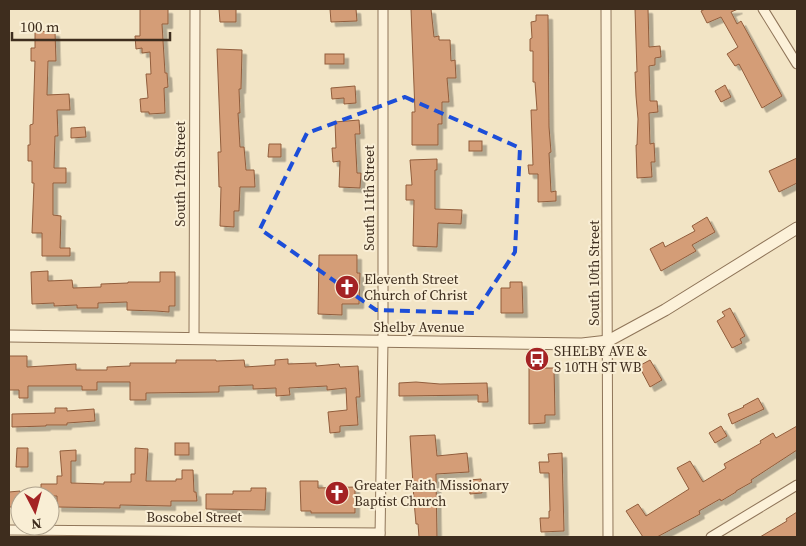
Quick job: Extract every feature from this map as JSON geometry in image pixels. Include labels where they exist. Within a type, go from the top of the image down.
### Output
[{"type":"street","name":"South 12th Street","points":[[194,9],[194,338]]},
{"type":"street","name":"South 11th Street","points":[[380,535],[383,9]]},
{"type":"street","name":"South 10th Street","points":[[606,9],[608,537]]},
{"type":"street","points":[[764,9],[797,64]]},
{"type":"street","name":"Shelby Avenue","points":[[9,336],[582,344],[608,341],[665,310],[797,228]]},
{"type":"street","points":[[711,537],[797,484]]},
{"type":"street","name":"Boscobel Street","points":[[9,530],[380,535]]},
{"type":"highlighted area","points":[[405,97],[520,148],[515,252],[475,313],[376,310],[260,229],[307,133]]},
{"type":"building","points":[[140,9],[168,9],[168,24],[162,24],[165,73],[167,73],[168,87],[164,88],[165,113],[149,114],[149,112],[141,112],[140,99],[148,98],[146,74],[151,74],[150,52],[142,53],[142,48],[136,49],[135,36],[140,36]]},
{"type":"building","points":[[219,9],[236,9],[236,22],[220,22]]},
{"type":"building","points":[[330,9],[356,9],[357,21],[331,22]]},
{"type":"building","points":[[411,9],[431,9],[434,37],[439,36],[439,40],[450,40],[451,61],[455,60],[456,78],[447,78],[449,102],[442,102],[442,124],[438,124],[438,145],[412,145],[412,112],[415,112]]},
{"type":"building","points":[[635,9],[648,9],[649,47],[660,46],[661,57],[655,58],[655,65],[649,66],[650,101],[657,101],[658,112],[649,113],[650,144],[654,143],[655,162],[651,162],[652,177],[637,178],[636,145],[638,119],[635,72],[637,72]]},
{"type":"building","points":[[705,9],[738,9],[731,12],[737,24],[741,21],[782,96],[762,108],[739,64],[735,66],[727,54],[738,47],[721,17],[707,23],[701,11]]},
{"type":"building","points":[[536,15],[548,15],[551,152],[549,153],[551,192],[556,191],[556,201],[538,202],[538,174],[529,174],[528,165],[533,165],[531,110],[537,110],[535,82],[533,82],[533,51],[530,51],[530,39],[532,38],[531,22],[536,21]]},
{"type":"building","points":[[35,31],[55,32],[56,61],[48,61],[47,95],[69,94],[70,110],[57,110],[58,136],[55,136],[54,168],[66,168],[66,183],[53,183],[53,215],[61,216],[60,248],[70,248],[70,256],[42,256],[42,233],[32,233],[34,183],[32,183],[32,161],[28,161],[28,145],[30,145],[30,125],[33,124],[35,61],[31,61],[31,48],[35,48]]},
{"type":"building","points":[[217,49],[242,50],[241,89],[239,89],[240,113],[238,113],[240,147],[244,147],[246,170],[254,170],[255,187],[240,187],[239,211],[234,211],[234,227],[220,226],[221,187],[219,187],[218,152],[221,152]]},
{"type":"building","points":[[325,54],[344,54],[344,64],[325,64]]},
{"type":"building","points":[[725,85],[731,97],[721,102],[715,91]]},
{"type":"building","points":[[355,86],[356,103],[344,104],[344,98],[332,99],[331,88]]},
{"type":"building","points":[[359,120],[360,134],[355,134],[357,173],[361,173],[360,188],[339,187],[340,161],[333,162],[332,148],[336,148],[335,122]]},
{"type":"building","points":[[85,127],[86,137],[71,138],[71,128]]},
{"type":"building","points":[[469,141],[482,141],[482,151],[469,151]]},
{"type":"building","points":[[269,144],[281,144],[281,157],[268,157]]},
{"type":"building","points":[[797,158],[797,183],[779,192],[769,171]]},
{"type":"building","points":[[437,159],[437,170],[435,170],[435,209],[462,210],[461,224],[438,223],[437,247],[413,246],[414,200],[406,200],[406,185],[412,185],[410,160]]},
{"type":"building","points":[[707,217],[715,232],[692,245],[696,251],[661,271],[650,249],[663,242],[665,247],[695,231],[692,226]]},
{"type":"building","points":[[319,255],[357,255],[357,273],[360,273],[359,304],[342,304],[342,315],[318,314]]},
{"type":"building","points":[[48,271],[48,281],[72,280],[73,288],[101,287],[101,284],[128,282],[160,282],[160,272],[175,272],[175,306],[169,306],[169,312],[127,310],[127,302],[98,303],[98,308],[77,308],[77,305],[54,306],[54,303],[32,304],[31,272]]},
{"type":"building","points":[[510,282],[522,282],[523,313],[501,313],[501,288],[510,288]]},
{"type":"building","points":[[730,308],[745,336],[740,339],[742,343],[732,348],[717,321],[725,316],[722,312]]},
{"type":"building","points":[[9,356],[27,356],[27,367],[76,364],[76,370],[107,370],[107,367],[130,366],[130,363],[176,363],[176,360],[244,360],[245,367],[275,365],[275,360],[288,359],[288,364],[316,363],[316,366],[339,364],[340,367],[358,366],[360,397],[356,397],[358,425],[340,426],[340,432],[330,433],[328,412],[347,410],[346,388],[327,390],[327,386],[289,388],[290,395],[276,396],[276,388],[253,389],[253,385],[219,386],[219,392],[146,393],[146,400],[130,400],[130,382],[97,382],[97,390],[82,390],[82,386],[28,386],[28,398],[19,398],[19,390],[9,390]]},
{"type":"building","points":[[650,360],[662,380],[650,387],[639,366]]},
{"type":"building","points":[[529,368],[554,368],[555,415],[545,415],[545,423],[529,424]]},
{"type":"building","points":[[399,383],[440,384],[487,383],[488,402],[478,402],[478,395],[399,396]]},
{"type":"building","points":[[758,398],[764,409],[732,424],[728,414]]},
{"type":"building","points":[[55,408],[67,408],[67,411],[94,409],[95,421],[67,423],[67,425],[12,427],[12,414],[55,413]]},
{"type":"building","points":[[721,426],[727,436],[715,443],[709,433]]},
{"type":"building","points":[[797,426],[797,450],[736,492],[721,501],[720,499],[699,511],[700,514],[657,537],[643,537],[626,511],[638,504],[646,516],[689,489],[677,468],[690,461],[703,482],[726,468],[724,464],[761,443],[760,441],[773,433],[776,438]]},
{"type":"building","points":[[435,435],[437,456],[467,453],[469,472],[436,474],[437,537],[419,537],[418,524],[416,524],[410,436]]},
{"type":"building","points":[[175,443],[189,443],[189,455],[175,455]]},
{"type":"building","points":[[17,448],[28,448],[28,467],[16,467]]},
{"type":"building","points":[[135,448],[148,449],[146,481],[176,481],[176,479],[182,479],[182,470],[193,470],[194,492],[196,492],[197,501],[171,501],[171,506],[120,505],[120,508],[60,507],[60,486],[41,486],[41,484],[57,484],[57,476],[62,476],[60,451],[76,450],[76,461],[71,461],[71,483],[104,484],[104,482],[131,482],[131,474],[135,474]]},
{"type":"building","points":[[562,453],[564,531],[541,532],[540,518],[549,518],[550,511],[549,473],[540,473],[539,462],[549,462],[548,454]]},
{"type":"building","points":[[481,479],[482,493],[470,494],[469,480]]},
{"type":"building","points":[[300,481],[318,481],[318,488],[355,487],[355,513],[311,513],[311,511],[301,511]]},
{"type":"building","points":[[251,488],[266,488],[265,510],[206,509],[206,494],[233,494],[233,491],[251,491]]},
{"type":"building","points":[[797,512],[797,537],[760,537],[787,521],[786,519]]},
{"type":"place","name":"Eleventh Street Church of Christ","points":[[347,287]]},
{"type":"place","name":"SHELBY AVE & S 10TH ST WB","points":[[537,359]]},
{"type":"place","name":"Greater Faith Missionary Baptist Church","points":[[337,493]]}]
